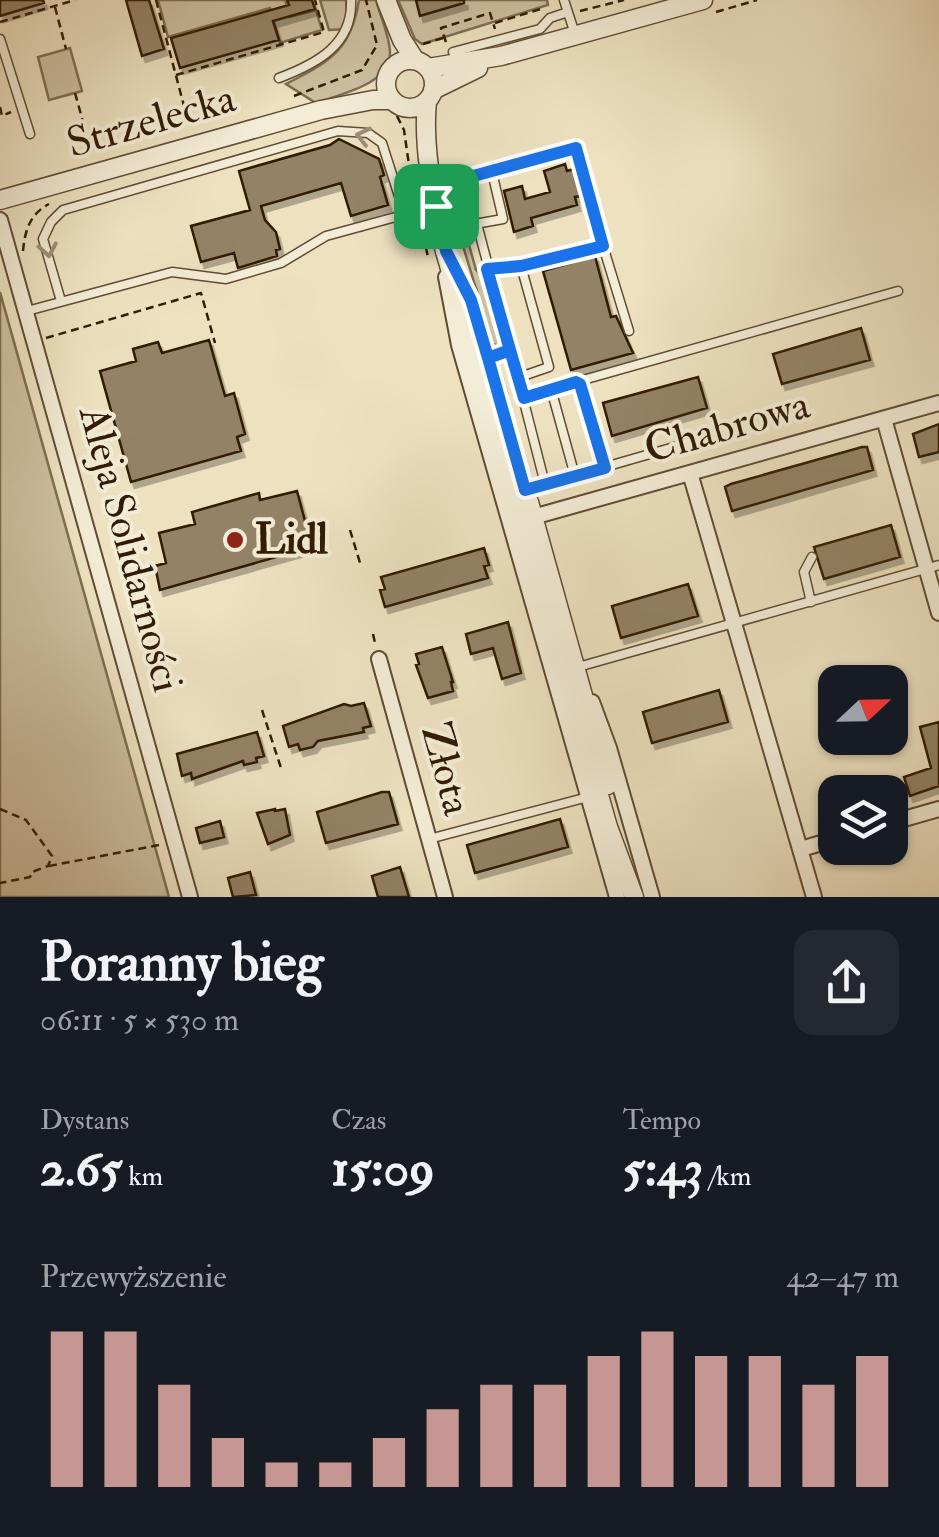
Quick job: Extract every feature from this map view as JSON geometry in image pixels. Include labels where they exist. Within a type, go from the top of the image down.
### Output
[{"type":"street","points":[[385,0],[402,40],[434,78],[425,125],[441,230],[436,254],[608,826],[634,897]]},
{"type":"street","points":[[385,0],[390,73],[386,91],[408,115],[431,180]]},
{"type":"street","points":[[390,73],[500,48],[576,36],[703,0]]},
{"type":"street","points":[[396,103],[417,107],[500,48]]},
{"type":"street","name":"Strzelecka","points":[[321,110],[390,73]]},
{"type":"street","name":"Strzelecka","points":[[0,200],[321,110],[372,100],[396,103]]},
{"type":"street","name":"Aleja Solidarności","points":[[0,220],[190,897]]},
{"type":"street","points":[[436,254],[471,300],[576,668],[630,868],[634,897]]},
{"type":"street","points":[[436,254],[617,897]]},
{"type":"street","name":"Chabrowa","points":[[533,518],[939,403]]},
{"type":"street","points":[[884,418],[933,566],[939,614]]},
{"type":"street","points":[[690,473],[814,897]]},
{"type":"street","name":"Złota","points":[[379,659],[445,897]]},
{"type":"street","points":[[576,668],[609,748],[652,897]]},
{"type":"street","points":[[908,819],[939,810]]},
{"type":"street","points":[[800,849],[818,844]]},
{"type":"lane","points":[[279,78],[316,64],[340,41],[351,20],[351,0]]},
{"type":"lane","points":[[565,1],[576,36]]},
{"type":"lane","points":[[454,52],[500,48],[540,28],[550,18],[568,12]]},
{"type":"lane","points":[[0,39],[30,134]]},
{"type":"lane","points":[[61,301],[43,239],[50,222],[63,210],[338,131],[368,134],[382,143],[404,215]]},
{"type":"lane","points":[[431,180],[492,172],[576,148],[629,331]]},
{"type":"lane","points":[[441,230],[504,219],[492,172]]},
{"type":"lane","points":[[26,311],[172,272],[226,279],[281,263],[326,236],[436,206]]},
{"type":"lane","points":[[477,224],[546,484]]},
{"type":"lane","points":[[487,269],[521,266],[603,246]]},
{"type":"lane","points":[[517,378],[550,367],[521,266]]},
{"type":"lane","points":[[524,398],[898,291]]},
{"type":"lane","points":[[488,358],[510,350]]},
{"type":"lane","points":[[576,382],[583,389],[605,468]]},
{"type":"lane","points":[[550,389],[575,476]]},
{"type":"lane","points":[[525,490],[695,442]]},
{"type":"lane","points":[[811,602],[804,572],[812,556]]},
{"type":"lane","points":[[576,668],[933,566]]},
{"type":"lane","points":[[429,839],[588,797]]},
{"type":"path","points":[[0,22],[75,0]]},
{"type":"path","points":[[156,0],[184,106]]},
{"type":"path","points":[[176,75],[324,32],[315,0]]},
{"type":"path","points":[[294,96],[362,70],[377,45],[366,0]]},
{"type":"path","points":[[568,12],[624,0]]},
{"type":"path","points":[[493,24],[565,1]]},
{"type":"path","points":[[55,6],[66,48]]},
{"type":"path","points":[[454,52],[450,53],[442,28],[490,13],[500,48]]},
{"type":"path","points":[[75,93],[87,136]]},
{"type":"path","points":[[0,108],[2,116],[22,108]]},
{"type":"path","points":[[404,130],[417,212],[436,254]]},
{"type":"path","points":[[42,339],[201,293],[215,343]]},
{"type":"path","points":[[350,530],[361,566]]},
{"type":"path","points":[[262,710],[282,772]]},
{"type":"path","points":[[0,809],[26,820],[52,856],[48,866]]},
{"type":"path","points":[[0,883],[30,877],[32,872],[48,866],[161,845]]},
{"type":"shaded area","points":[[158,0],[285,0],[290,17],[316,10],[322,30],[280,43],[270,8],[168,37]]},
{"type":"shaded area","points":[[320,0],[346,0],[348,29],[329,30]]},
{"type":"shaded area","points":[[359,0],[376,0],[388,40],[388,64],[362,87],[316,103],[286,84],[336,53],[350,32]]},
{"type":"shaded area","points":[[398,0],[547,0],[548,5],[422,44],[415,39]]},
{"type":"shaded area","points":[[70,48],[82,91],[49,100],[38,57]]},
{"type":"shaded area","points":[[469,245],[476,270],[487,280],[503,341],[498,346],[493,344],[463,246]]},
{"type":"shaded area","points":[[0,292],[169,897],[0,897]]},
{"type":"building","points":[[0,0],[43,0],[44,3],[0,16]]},
{"type":"building","points":[[126,0],[149,0],[164,49],[142,56]]},
{"type":"building","points":[[287,0],[312,0],[315,9],[273,21],[279,40],[180,68],[171,38],[289,5]]},
{"type":"building","points":[[416,0],[464,0],[464,3],[420,16]]},
{"type":"building","points":[[339,139],[379,159],[388,205],[351,216],[341,183],[261,206],[265,220],[276,232],[280,249],[276,250],[277,256],[238,268],[234,253],[201,262],[191,226],[250,210],[239,171]]},
{"type":"building","points":[[565,164],[567,171],[574,169],[581,196],[575,197],[577,205],[531,218],[533,226],[514,232],[504,191],[522,186],[525,199],[550,192],[544,171]]},
{"type":"building","points":[[595,256],[611,317],[616,316],[633,353],[571,370],[543,271]]},
{"type":"building","points":[[861,328],[870,360],[782,384],[773,354]]},
{"type":"building","points":[[209,340],[225,396],[234,393],[245,434],[237,437],[241,451],[131,482],[100,371],[136,361],[133,349],[158,342],[162,353]]},
{"type":"building","points":[[698,377],[707,408],[612,436],[603,403]]},
{"type":"building","points":[[939,424],[939,452],[919,457],[913,434]]},
{"type":"building","points":[[867,447],[873,470],[732,511],[725,487],[731,484]]},
{"type":"building","name":"Lidl","points":[[297,491],[312,547],[160,590],[155,566],[166,563],[159,533],[195,524],[192,512],[259,493],[260,500]]},
{"type":"building","points":[[891,525],[900,557],[824,579],[814,547]]},
{"type":"building","points":[[484,548],[488,578],[385,607],[381,577]]},
{"type":"building","points":[[688,584],[698,616],[621,638],[612,606]]},
{"type":"building","points":[[508,622],[521,673],[502,679],[493,648],[471,654],[466,634]]},
{"type":"building","points":[[442,647],[453,691],[428,698],[416,654]]},
{"type":"building","points":[[719,690],[728,722],[652,743],[643,712]]},
{"type":"building","points":[[364,703],[371,726],[363,728],[364,732],[318,741],[313,747],[300,750],[298,744],[289,747],[283,726],[344,704]]},
{"type":"building","points":[[939,722],[939,786],[910,796],[908,776],[931,768],[920,727]]},
{"type":"building","points":[[257,732],[264,756],[256,758],[257,762],[244,765],[243,761],[192,779],[191,773],[182,776],[177,754]]},
{"type":"building","points":[[389,792],[398,824],[326,843],[317,812]]},
{"type":"building","points":[[285,809],[290,835],[268,844],[257,813]]},
{"type":"building","points":[[560,819],[568,847],[475,873],[467,845]]},
{"type":"building","points":[[220,821],[224,837],[200,843],[196,828]]},
{"type":"building","points":[[400,867],[409,897],[378,897],[372,876]]},
{"type":"building","points":[[250,872],[256,895],[233,897],[228,878]]},
{"type":"place","name":"Lidl","points":[[235,540]]},
{"type":"route","points":[[436,206],[433,187],[576,148],[603,246],[521,266],[487,269],[510,350],[488,358],[525,490],[605,468],[580,384],[524,398],[510,350],[488,358],[471,300],[446,251],[436,206]]}]
